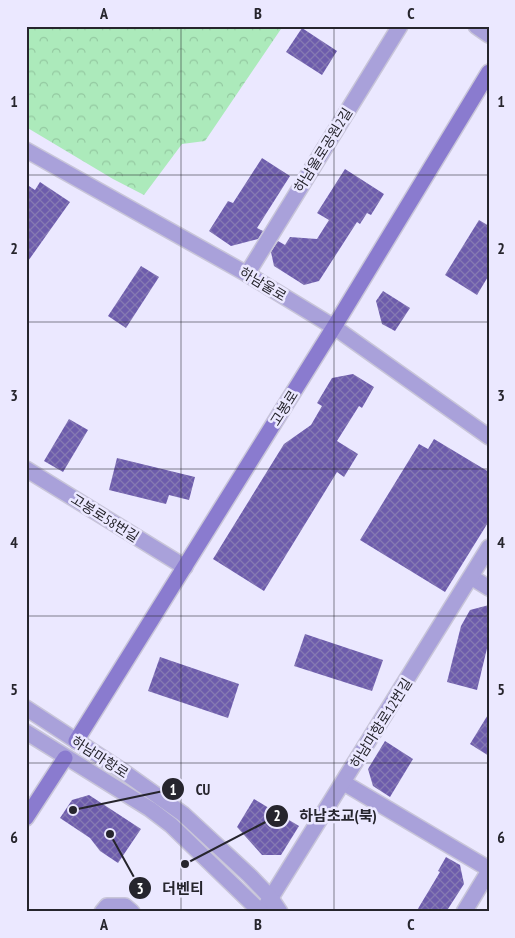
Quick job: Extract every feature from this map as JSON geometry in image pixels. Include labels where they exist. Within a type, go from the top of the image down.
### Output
[{"type":"main road","name":"고봉로","points":[[76,741],[334,328],[489,72]]},
{"type":"main road","points":[[26,818],[65,758]]},
{"type":"street","name":"하남울로공원2길","points":[[247,274],[400,26]]},
{"type":"street","points":[[476,26],[489,35]]},
{"type":"street","name":"하남울로","points":[[26,150],[247,274],[334,328],[489,437]]},
{"type":"street","name":"고봉로58번길","points":[[26,470],[185,567]]},
{"type":"street","name":"하남마항로12번길","points":[[262,912],[489,548]]},
{"type":"street","points":[[471,577],[489,588]]},
{"type":"street","name":"하남마항로","points":[[26,708],[183,814],[270,897],[280,912]]},
{"type":"street","name":"하남마항로","points":[[26,732],[65,758],[150,809],[171,825],[262,912]]},
{"type":"street","points":[[65,758],[76,741]]},
{"type":"street","points":[[344,783],[489,870],[464,912]]},
{"type":"street","points":[[102,912],[106,906],[125,906],[132,912]]},
{"type":"green space","points":[[26,26],[283,26],[205,141],[182,144],[144,195],[113,179],[26,127]]},
{"type":"building","points":[[302,28],[337,51],[322,75],[286,52]]},
{"type":"building","points":[[262,158],[290,176],[257,228],[263,231],[258,239],[231,246],[209,231],[228,201],[233,203]]},
{"type":"building","points":[[345,169],[384,194],[371,215],[367,213],[360,224],[357,222],[319,281],[304,285],[274,266],[271,252],[278,241],[285,245],[290,237],[317,239],[329,220],[317,213]]},
{"type":"building","points":[[40,182],[70,202],[26,264],[26,184],[35,190]]},
{"type":"building","points":[[479,220],[489,226],[489,275],[477,295],[445,275]]},
{"type":"building","points":[[141,266],[159,277],[126,328],[108,316]]},
{"type":"building","points":[[383,291],[410,308],[395,331],[382,324],[376,301]]},
{"type":"building","points":[[353,374],[374,387],[362,408],[359,406],[337,441],[358,454],[344,477],[337,472],[264,591],[213,559],[284,444],[311,425],[322,406],[317,403],[332,378]]},
{"type":"building","points":[[69,419],[88,430],[63,472],[44,461]]},
{"type":"building","points":[[434,439],[489,472],[489,521],[445,592],[360,540],[419,444],[428,449]]},
{"type":"building","points":[[117,458],[195,477],[189,500],[169,495],[166,504],[109,490]]},
{"type":"building","points":[[489,605],[489,640],[477,690],[447,682],[461,626],[470,610]]},
{"type":"building","points":[[305,634],[383,660],[372,691],[294,666]]},
{"type":"building","points":[[160,657],[239,684],[228,718],[148,691]]},
{"type":"building","points":[[489,713],[489,756],[470,744]]},
{"type":"building","points":[[385,741],[413,759],[390,797],[373,786],[368,769]]},
{"type":"building","points":[[89,795],[141,829],[118,863],[100,851],[90,838],[60,818],[72,800]]},
{"type":"building","points":[[254,799],[299,826],[281,855],[262,855],[237,827]]},
{"type":"building","points":[[446,857],[460,865],[464,884],[446,912],[416,912],[440,872],[438,871]]},
{"type":"place","name":"CU","points":[[73,810]]},
{"type":"place","name":"더벤티","points":[[110,834]]},
{"type":"place","name":"하남초교(북)","points":[[185,864]]}]
